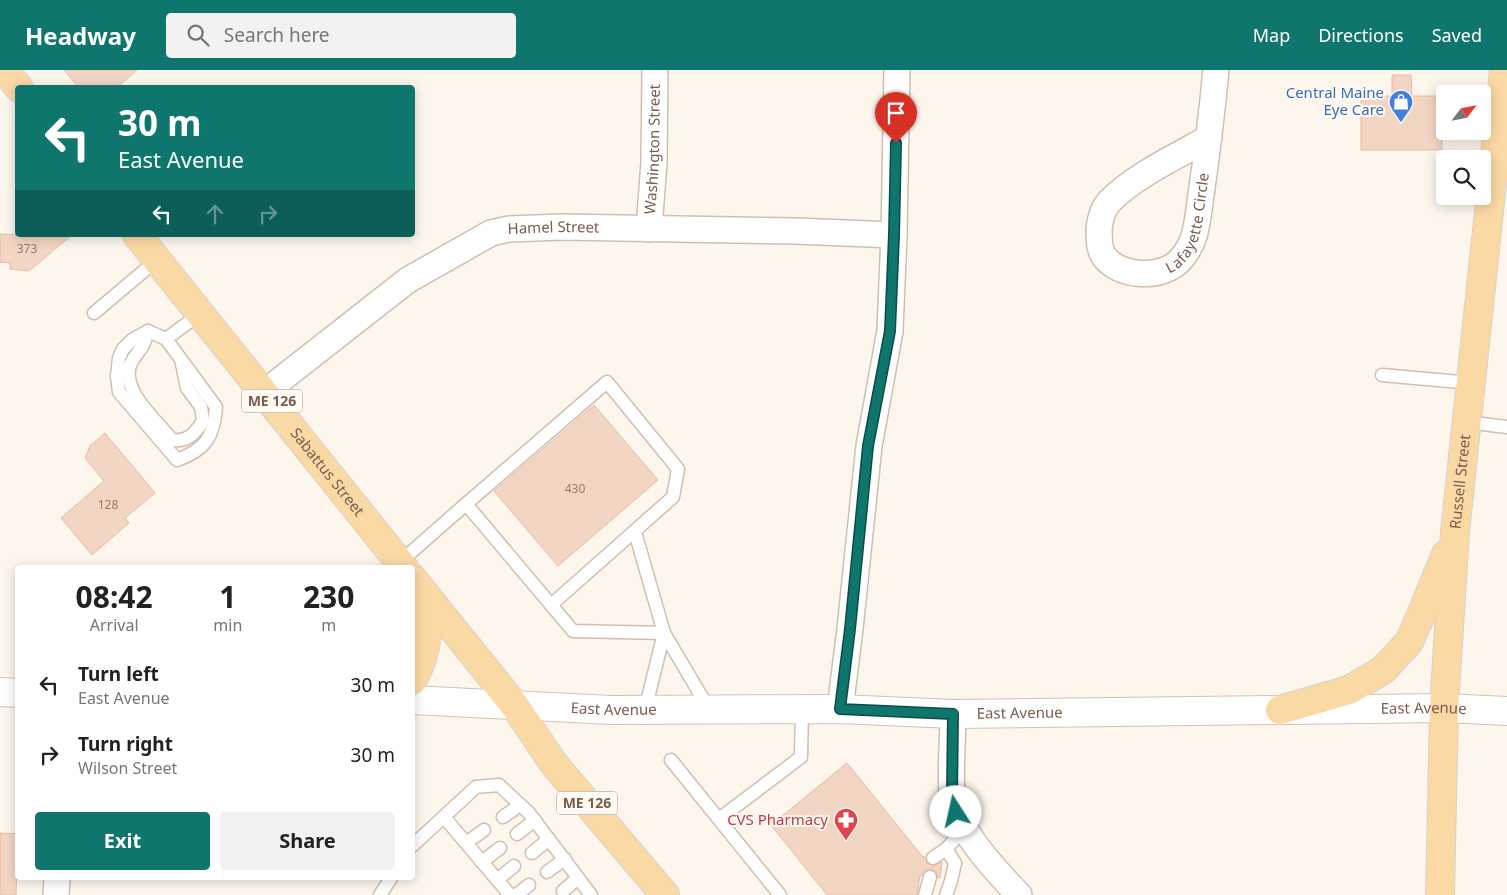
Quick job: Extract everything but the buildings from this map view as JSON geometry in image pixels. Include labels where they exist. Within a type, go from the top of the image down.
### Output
[{"type":"main road","points":[[5,70],[16,85]]},
{"type":"main road","name":"Russell Street","points":[[1440,895],[1444,708],[1456,532],[1504,70]]},
{"type":"main road","name":"Sabattus Street","points":[[139,237],[265,392],[401,565]]},
{"type":"main road","points":[[1280,710],[1349,690],[1382,670],[1408,642],[1456,532]]},
{"type":"main road","name":"Sabattus Street","points":[[415,583],[515,706],[554,764],[665,895]]},
{"type":"main road","points":[[415,592],[422,608],[427,632],[424,656],[415,675]]},
{"type":"main road","points":[[0,692],[15,693]]},
{"type":"main road","name":"East Avenue","points":[[415,700],[611,710],[840,709],[953,714],[1444,708],[1507,711]]},
{"type":"street","name":"Washington Street","points":[[649,229],[654,162],[655,70]]},
{"type":"street","points":[[840,709],[868,446],[890,331],[897,70]]},
{"type":"street","name":"Lafayette Circle","points":[[1209,138],[1134,181],[1110,201],[1102,212],[1099,238],[1102,254],[1108,261],[1118,268],[1130,272],[1154,274],[1174,266],[1181,259],[1194,237],[1209,138],[1216,70]]},
{"type":"street","name":"Hamel Street","points":[[265,392],[408,280],[491,233],[509,229],[536,228],[796,231],[894,235]]},
{"type":"street","points":[[953,714],[952,794],[956,812],[974,842],[1019,895]]},
{"type":"street","points":[[56,895],[57,880]]},
{"type":"lane","points":[[94,313],[157,260]]},
{"type":"lane","points":[[166,339],[201,313]]},
{"type":"lane","points":[[148,331],[166,339],[216,407],[214,425],[209,438],[192,455],[177,460],[120,392],[117,376],[123,349],[132,340],[148,331]]},
{"type":"lane","points":[[148,331],[142,346],[132,360],[129,369],[129,382],[133,393],[172,440],[180,441],[189,438],[203,422],[201,407],[188,388],[181,359]]},
{"type":"lane","points":[[1382,375],[1471,383]]},
{"type":"lane","points":[[414,565],[466,504],[607,382],[678,468],[674,497],[551,605]]},
{"type":"lane","points":[[1467,422],[1507,427]]},
{"type":"lane","points":[[466,504],[573,631],[664,633]]},
{"type":"lane","points":[[635,532],[664,633],[708,710]]},
{"type":"lane","points":[[645,710],[664,633]]},
{"type":"lane","points":[[719,820],[801,757],[802,709]]},
{"type":"lane","points":[[671,760],[780,895]]},
{"type":"lane","points":[[415,843],[476,787],[499,785],[535,820],[591,895]]},
{"type":"lane","points":[[503,817],[520,805]]},
{"type":"lane","points":[[444,817],[510,895]]},
{"type":"lane","points":[[518,834],[535,820]]},
{"type":"lane","points":[[933,858],[946,849],[965,828]]},
{"type":"lane","points":[[466,843],[484,830]]},
{"type":"lane","points":[[532,853],[550,840]]},
{"type":"lane","points":[[482,862],[500,848]]},
{"type":"lane","points":[[946,849],[955,863],[952,882],[946,895]]},
{"type":"lane","points":[[547,872],[564,859]]},
{"type":"lane","points":[[497,880],[514,866]]},
{"type":"lane","points":[[925,895],[930,877]]},
{"type":"lane","points":[[563,891],[578,878]]},
{"type":"lane","points":[[380,895],[390,880]]},
{"type":"lane","points":[[516,895],[530,885]]},
{"type":"place","name":"Central Maine Eye Care","points":[[1401,123]]},
{"type":"place","name":"CVS Pharmacy","points":[[846,841]]},
{"type":"route","points":[[896,143],[890,331],[868,446],[840,709],[953,714],[952,794],[956,812]]}]
